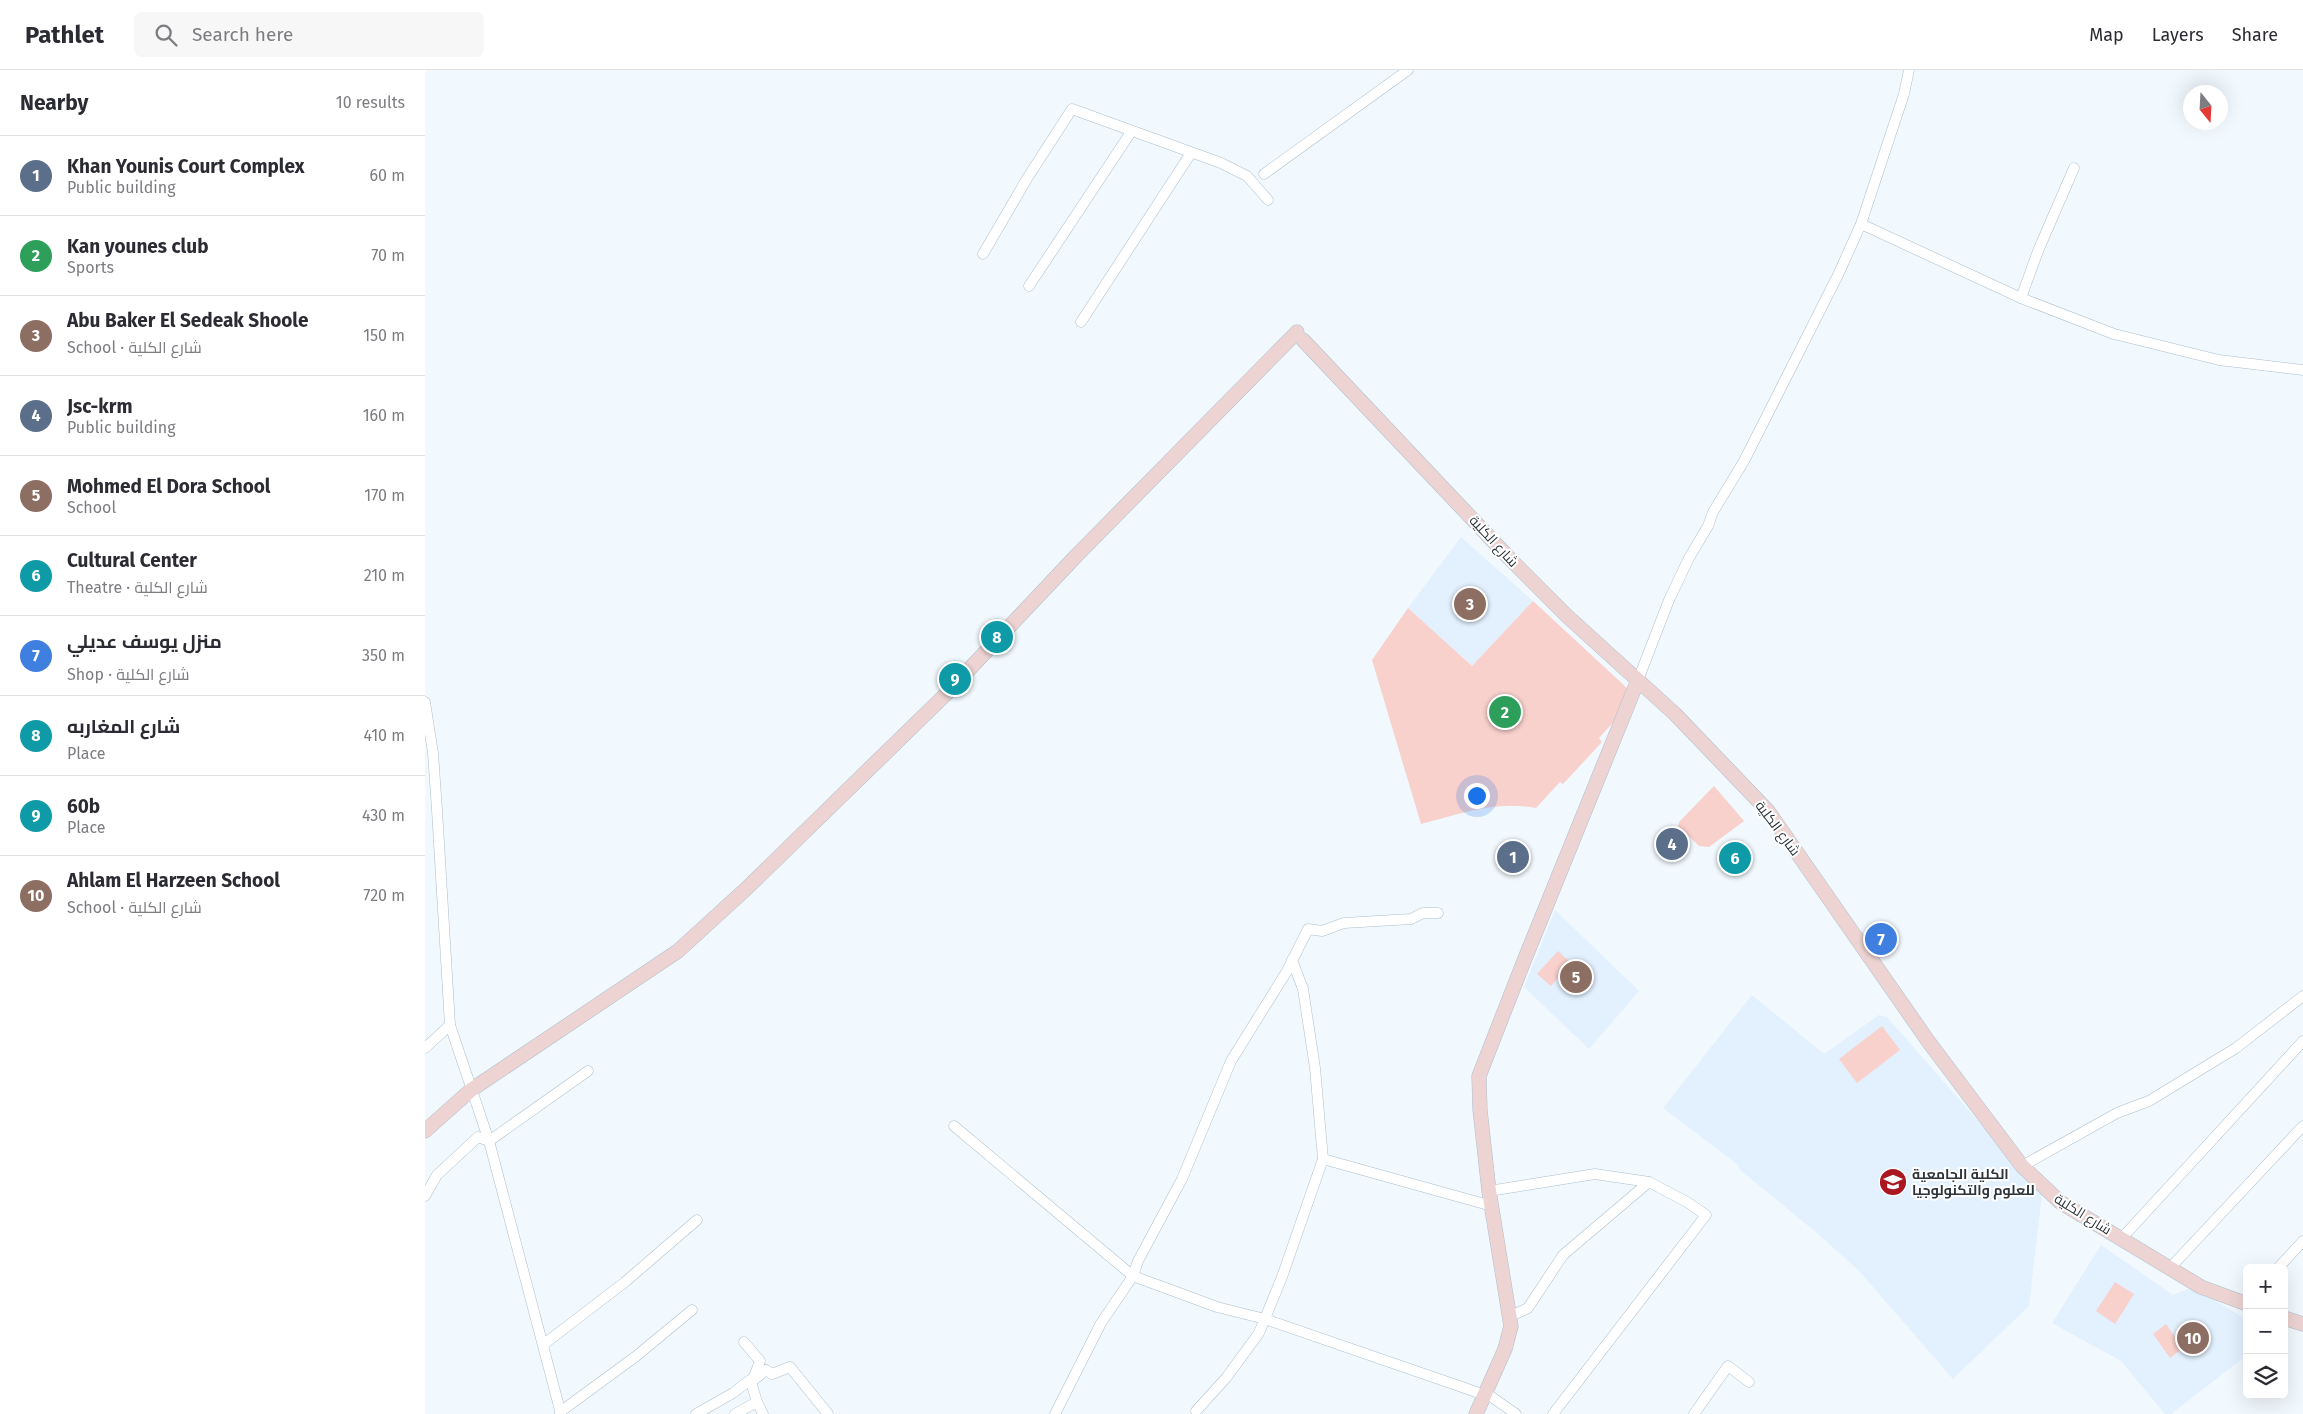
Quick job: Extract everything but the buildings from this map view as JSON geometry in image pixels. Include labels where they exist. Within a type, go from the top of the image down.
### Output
[{"type":"street","points":[[1264,174],[1408,70]]},
{"type":"street","points":[[1476,1414],[1509,1336],[1511,1316],[1489,1191],[1480,1110],[1479,1076],[1669,600],[1689,558],[1708,526],[1713,512],[1744,461],[1838,275],[1861,224],[1904,94],[1909,70]]},
{"type":"street","points":[[983,254],[1028,177],[1072,109],[1247,176],[1268,200]]},
{"type":"street","points":[[1029,286],[1131,132]]},
{"type":"street","points":[[1081,322],[1191,153]]},
{"type":"street","points":[[2021,298],[2074,168]]},
{"type":"street","points":[[1861,224],[2021,298],[2114,334],[2219,360],[2303,370]]},
{"type":"street","name":"شارع الكلية","points":[[471,1090],[678,951],[747,888],[945,695],[1076,556],[1300,336],[1519,568],[1567,616],[1709,748],[1767,811],[1928,1041],[2022,1166],[2060,1202],[2123,1238],[2201,1287],[2243,1303]]},
{"type":"street","points":[[425,702],[450,1025],[489,1141],[544,1344],[560,1413],[635,1357],[692,1310]]},
{"type":"street","points":[[1055,1414],[1101,1323],[1133,1276],[1138,1261],[1182,1179],[1231,1061],[1292,960],[1308,929],[1322,931],[1344,923],[1411,919],[1423,913],[1439,913]]},
{"type":"street","points":[[1196,1411],[1247,1351],[1265,1319],[1323,1159],[1315,1068],[1303,989],[1292,960]]},
{"type":"street","points":[[2022,1166],[2117,1113],[2149,1101],[2236,1048],[2303,996]]},
{"type":"street","points":[[425,1048],[450,1025]]},
{"type":"street","points":[[2123,1238],[2303,1042]]},
{"type":"street","points":[[489,1141],[588,1071]]},
{"type":"street","points":[[425,1131],[471,1090]]},
{"type":"street","points":[[954,1126],[1133,1276],[1217,1306],[1265,1319],[1485,1394],[1516,1414]]},
{"type":"street","points":[[2170,1268],[2303,1126]]},
{"type":"street","points":[[425,1196],[437,1175],[478,1137],[489,1141]]},
{"type":"street","points":[[1323,1159],[1492,1206]]},
{"type":"street","points":[[1489,1191],[1595,1174],[1649,1182],[1687,1202],[1706,1215],[1553,1414]]},
{"type":"street","points":[[1511,1316],[1528,1308],[1563,1256],[1649,1182]]},
{"type":"street","points":[[544,1344],[625,1282],[697,1220]]},
{"type":"street","points":[[2283,1264],[2303,1241]]},
{"type":"street","points":[[2288,1319],[2303,1324]]},
{"type":"street","points":[[696,1414],[733,1393],[754,1377],[760,1361],[744,1342]]},
{"type":"street","points":[[763,1414],[751,1382],[766,1370],[772,1374],[790,1366],[828,1414]]},
{"type":"street","points":[[1694,1414],[1728,1366],[1749,1382]]},
{"type":"street","points":[[735,1414],[757,1402]]},
{"type":"shaded area","points":[[1461,537],[1533,601],[1472,666],[1408,608]]},
{"type":"shaded area","points":[[1533,601],[1628,689],[1619,716],[1599,738],[1602,742],[1563,784],[1560,782],[1536,808],[1521,806],[1492,807],[1464,812],[1421,824],[1372,660],[1408,608],[1472,666]]},
{"type":"shaded area","points":[[1714,786],[1744,821],[1709,847],[1699,846],[1678,826],[1679,822]]},
{"type":"shaded area","points":[[1555,910],[1639,991],[1589,1049],[1524,987]]},
{"type":"shaded area","points":[[1558,951],[1571,963],[1551,986],[1537,974]]},
{"type":"shaded area","name":"الكلية الجامعية للعلوم والتكنولوجيا","points":[[1752,995],[1824,1054],[1879,1015],[1887,1017],[2042,1194],[2029,1306],[1953,1379],[1859,1271],[1817,1233],[1740,1170],[1737,1164],[1663,1108]]},
{"type":"shaded area","points":[[1882,1026],[1900,1050],[1857,1083],[1839,1059]]},
{"type":"shaded area","points":[[2101,1245],[2173,1295],[2193,1287],[2243,1318],[2243,1358],[2171,1414],[2165,1414],[2121,1361],[2052,1323]]},
{"type":"shaded area","points":[[2115,1282],[2134,1294],[2115,1324],[2096,1311]]},
{"type":"shaded area","points":[[2166,1324],[2183,1348],[2170,1358],[2153,1334]]},
{"type":"place","name":"Abu Baker El Sedeak Shoole","points":[[1470,604]]},
{"type":"place","name":"شارع المغاربه","points":[[997,637]]},
{"type":"place","name":"60b","points":[[955,679]]},
{"type":"place","name":"Kan younes club","points":[[1505,712]]},
{"type":"place","name":"Jsc-krm","points":[[1672,844]]},
{"type":"place","name":"Khan Younis Court Complex","points":[[1513,857]]},
{"type":"place","name":"Cultural Center","points":[[1735,858]]},
{"type":"place","name":"منزل يوسف عديلي","points":[[1881,939]]},
{"type":"place","name":"Mohmed El Dora School","points":[[1576,977]]},
{"type":"place","name":"الكلية الجامعية للعلوم والتكنولوجيا","points":[[1893,1182]]},
{"type":"place","name":"Ahlam El Harzeen School","points":[[2193,1338]]}]
